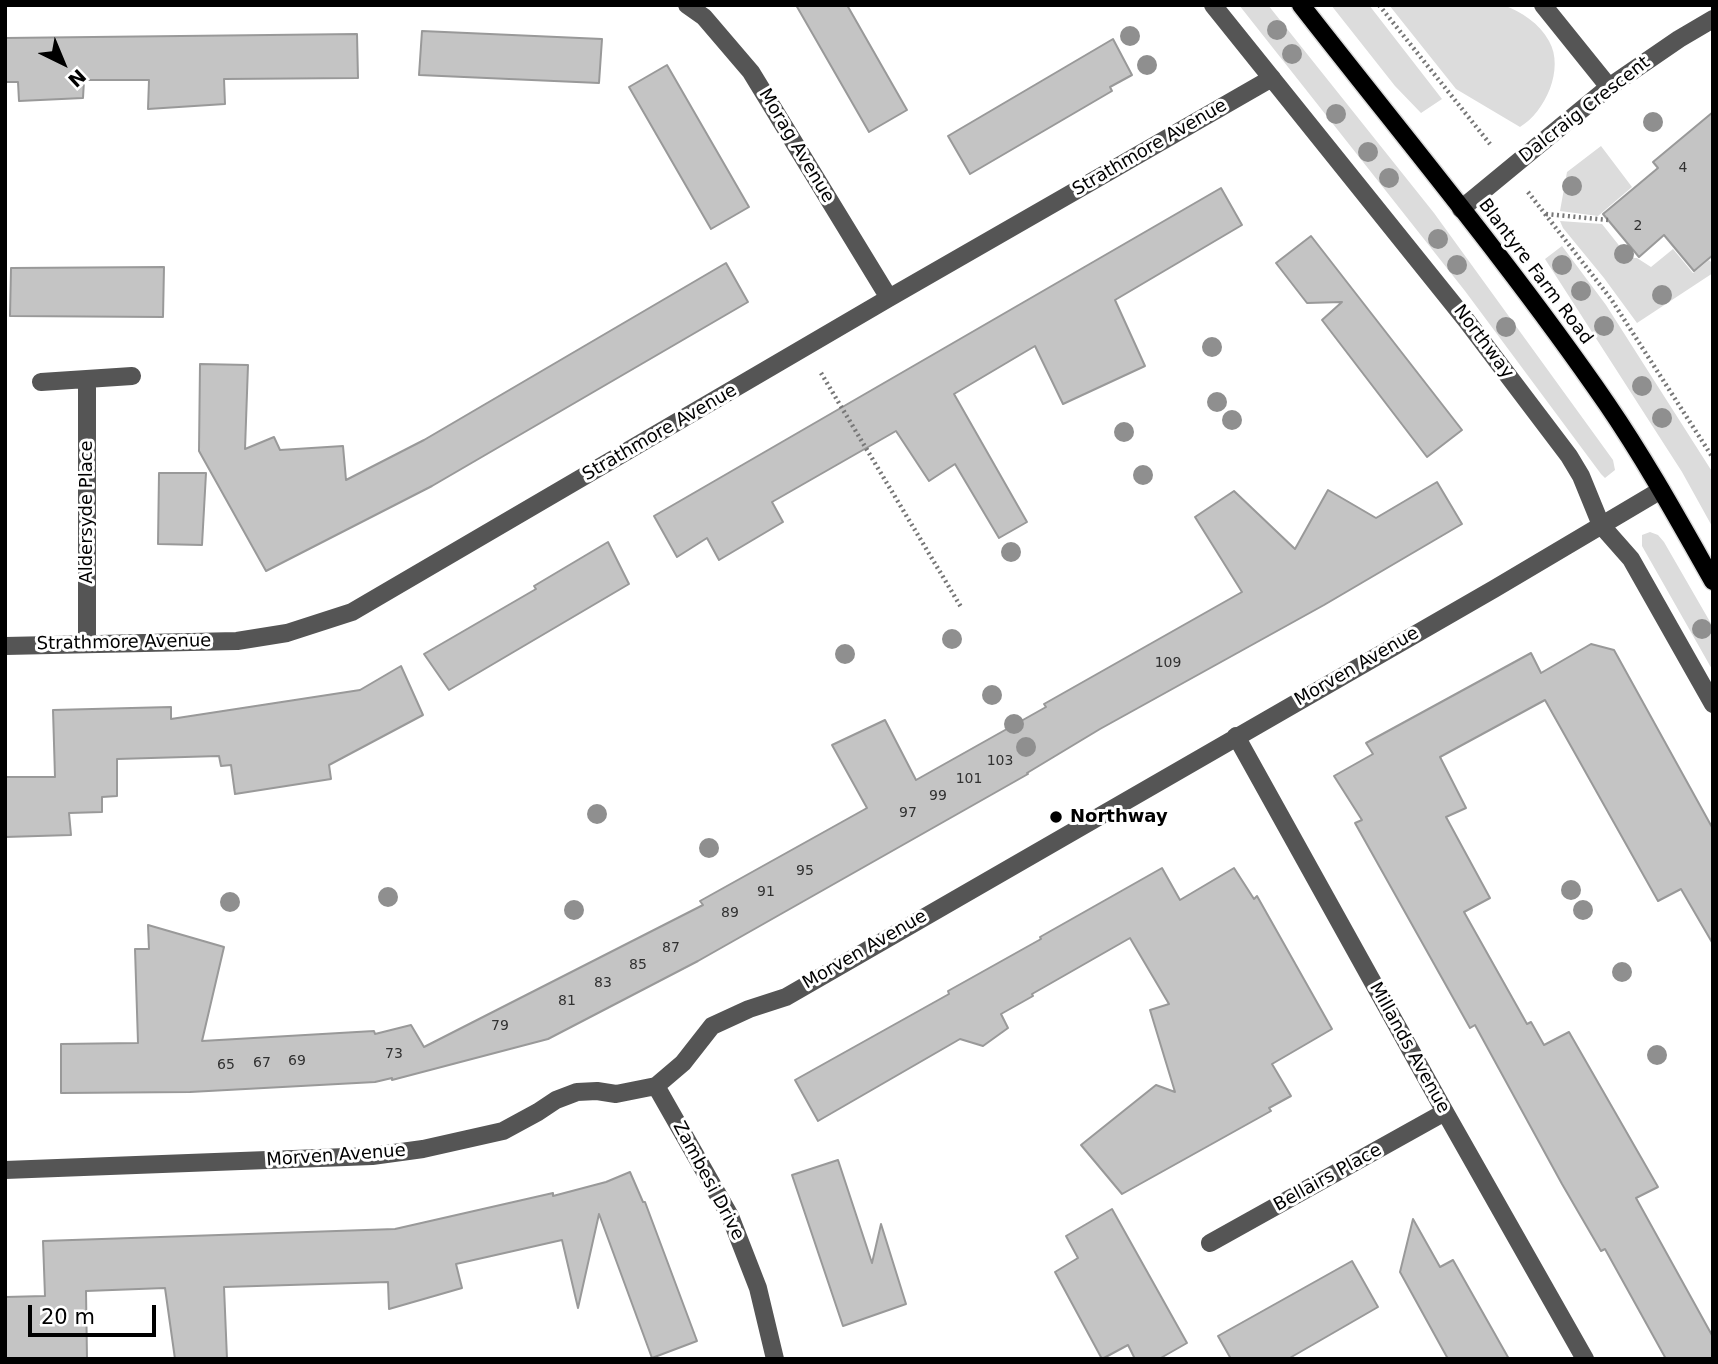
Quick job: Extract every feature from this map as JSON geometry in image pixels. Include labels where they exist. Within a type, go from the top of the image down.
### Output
[{"type":"main road","name":"Blantyre Farm Road","points":[[1301,5],[1461,209],[1594,386],[1661,490],[1713,581]]},
{"type":"street","name":"Morag Avenue","points":[[687,5],[704,17],[751,72],[889,298]]},
{"type":"street","name":"Northway","points":[[1213,5],[1466,320],[1569,456],[1581,476],[1601,525],[1631,559],[1713,704]]},
{"type":"street","points":[[1543,5],[1609,87]]},
{"type":"street","name":"Dalcraig Crescent","points":[[1461,209],[1609,87],[1713,19]]},
{"type":"street","name":"Strathmore Avenue","points":[[5,646],[237,641],[287,634],[352,612],[1272,78]]},
{"type":"street","points":[[41,382],[132,376]]},
{"type":"street","name":"Aldersyde Place","points":[[87,380],[87,643]]},
{"type":"street","name":"Morven Avenue","points":[[5,1170],[317,1160],[398,1153],[503,1131],[556,1100],[577,1092],[616,1094],[656,1086],[682,1063],[712,1026],[786,997],[1661,490]]},
{"type":"street","name":"Millands Avenue","points":[[1236,736],[1585,1359]]},
{"type":"street","name":"Zambesi Drive","points":[[656,1086],[730,1216],[758,1288],[775,1359]]},
{"type":"street","name":"Bellairs Place","points":[[1210,1243],[1445,1112]]},
{"type":"path","points":[[1379,5],[1611,299],[1713,458]]},
{"type":"path","points":[[1545,214],[1608,220]]},
{"type":"path","points":[[806,348],[961,607]]},
{"type":"shaded area","points":[[1239,5],[1268,5],[1434,213],[1613,460],[1615,470],[1605,478],[1465,291]]},
{"type":"shaded area","points":[[1331,5],[1369,5],[1442,99],[1421,113],[1395,86]]},
{"type":"shaded area","points":[[1389,5],[1503,5],[1523,15],[1540,29],[1553,52],[1553,77],[1544,101],[1520,127],[1456,89]]},
{"type":"shaded area","points":[[1601,146],[1632,187],[1598,216],[1560,211],[1567,172]]},
{"type":"shaded area","points":[[1560,221],[1602,224],[1629,258],[1637,258],[1651,267],[1673,249],[1693,273],[1709,260],[1713,264],[1713,273],[1637,323]]},
{"type":"shaded area","points":[[1562,246],[1606,305],[1713,473],[1713,528],[1682,472],[1545,259]]},
{"type":"shaded area","points":[[1650,532],[1658,535],[1664,542],[1713,627],[1713,671],[1642,546],[1642,535]]},
{"type":"building","points":[[796,5],[847,5],[907,110],[869,132]]},
{"type":"building","points":[[422,31],[602,39],[599,83],[419,75]]},
{"type":"building","points":[[357,34],[358,78],[224,79],[225,104],[148,109],[149,80],[84,80],[83,98],[19,101],[18,82],[5,82],[5,38]]},
{"type":"building","points":[[1113,39],[1132,75],[1110,87],[1112,91],[970,174],[948,136]]},
{"type":"building","points":[[667,65],[749,207],[711,229],[629,87]]},
{"type":"building","points":[[1713,112],[1713,255],[1694,271],[1664,235],[1639,257],[1603,214],[1658,168],[1653,162]]},
{"type":"building","points":[[1221,188],[1242,225],[1115,300],[1145,366],[1063,404],[1035,346],[954,394],[1027,522],[999,538],[955,464],[929,481],[896,431],[772,502],[783,522],[719,560],[707,538],[677,557],[654,516]]},
{"type":"building","points":[[1311,236],[1462,430],[1427,457],[1322,320],[1342,302],[1307,303],[1276,263]]},
{"type":"building","points":[[726,263],[748,302],[432,486],[266,571],[199,451],[200,364],[248,365],[245,449],[274,437],[280,450],[343,446],[346,480],[424,440]]},
{"type":"building","points":[[164,267],[163,317],[10,316],[11,268]]},
{"type":"building","points":[[159,473],[206,473],[202,545],[158,544]]},
{"type":"building","points":[[1437,482],[1462,524],[698,961],[548,1039],[392,1080],[375,1082],[190,1092],[61,1093],[61,1044],[138,1043],[135,949],[149,949],[148,925],[224,947],[202,1041],[374,1031],[375,1034],[411,1025],[424,1047],[703,905],[700,901],[867,808],[832,745],[885,720],[916,780],[1242,592],[1195,517],[1234,491],[1295,549],[1328,490],[1376,518]]},
{"type":"building","points":[[608,542],[629,584],[449,690],[424,654],[536,589],[534,586]]},
{"type":"building","points":[[1591,644],[1614,650],[1713,829],[1713,944],[1681,889],[1658,901],[1545,700],[1440,757],[1466,808],[1446,817],[1490,898],[1464,912],[1527,1024],[1531,1022],[1544,1045],[1569,1032],[1658,1187],[1636,1198],[1713,1337],[1713,1359],[1666,1359],[1605,1249],[1601,1251],[1562,1184],[1475,1025],[1470,1028],[1355,823],[1362,820],[1334,776],[1373,754],[1366,743],[1531,653],[1541,673]]},
{"type":"building","points":[[401,666],[423,715],[329,765],[331,779],[235,794],[231,765],[221,766],[219,756],[117,759],[117,796],[102,797],[102,812],[69,813],[71,835],[5,837],[5,777],[55,777],[53,710],[171,707],[171,719],[360,690]]},
{"type":"building","points":[[1162,868],[1180,900],[1234,868],[1254,899],[1257,896],[1332,1029],[1272,1064],[1291,1096],[1269,1108],[1271,1111],[1122,1194],[1081,1145],[1156,1085],[1175,1092],[1150,1010],[1169,1004],[1130,938],[1001,1014],[1008,1028],[983,1046],[960,1039],[818,1121],[795,1080],[949,994],[948,991]]},
{"type":"building","points":[[838,1160],[872,1263],[881,1224],[906,1304],[843,1326],[792,1175]]},
{"type":"building","points":[[630,1172],[645,1202],[697,1341],[652,1358],[599,1214],[578,1308],[562,1240],[456,1264],[462,1288],[389,1309],[388,1282],[224,1287],[227,1359],[175,1359],[165,1288],[86,1291],[87,1359],[5,1359],[5,1297],[45,1296],[43,1241],[395,1229],[553,1193],[553,1196],[606,1182]]},
{"type":"building","points":[[1112,1209],[1187,1343],[1159,1359],[1135,1359],[1128,1345],[1102,1359],[1055,1272],[1078,1258],[1066,1236]]},
{"type":"building","points":[[1413,1219],[1440,1267],[1453,1260],[1509,1359],[1448,1359],[1400,1272]]},
{"type":"building","points":[[1352,1261],[1378,1307],[1288,1359],[1231,1359],[1218,1336]]},
{"type":"place","name":"Northway","points":[[1056,817]]}]
